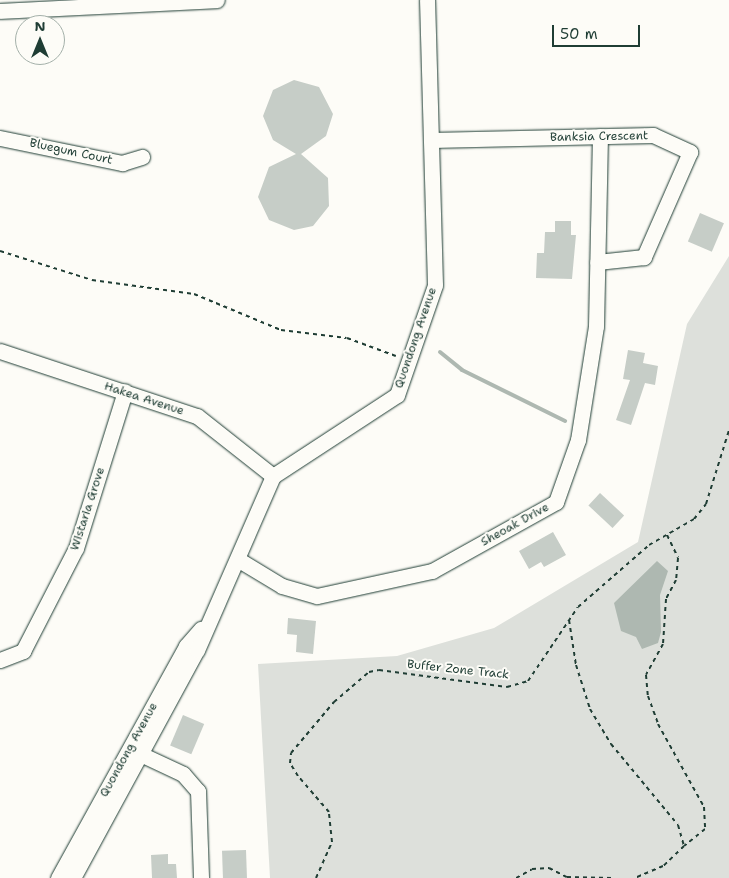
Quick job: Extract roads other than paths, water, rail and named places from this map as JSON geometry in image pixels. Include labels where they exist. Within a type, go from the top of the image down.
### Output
[{"type":"street","points":[[0,11],[139,1],[217,0]]},
{"type":"street","name":"Quondong Avenue","points":[[58,878],[198,650],[205,624],[239,560],[273,476],[396,395],[435,285],[427,0]]},
{"type":"street","name":"Banksia Crescent","points":[[431,140],[653,135],[692,155],[644,257],[597,262]]},
{"type":"street","name":"Sheoak Drive","points":[[239,560],[282,586],[317,596],[432,571],[556,502],[578,440],[596,326],[600,136]]},
{"type":"street","name":"Bluegum Court","points":[[0,138],[122,163],[142,157]]},
{"type":"street","name":"Hakea Avenue","points":[[0,351],[198,416],[273,476]]},
{"type":"street","name":"Wistaria Grove","points":[[0,660],[23,650],[76,548],[125,392]]},
{"type":"street","points":[[136,752],[183,774],[198,792],[201,878]]},
{"type":"street","name":"Quondong Avenue","points":[[73,878],[136,752]]},
{"type":"waterway","points":[[440,352],[462,370],[565,421]]}]
